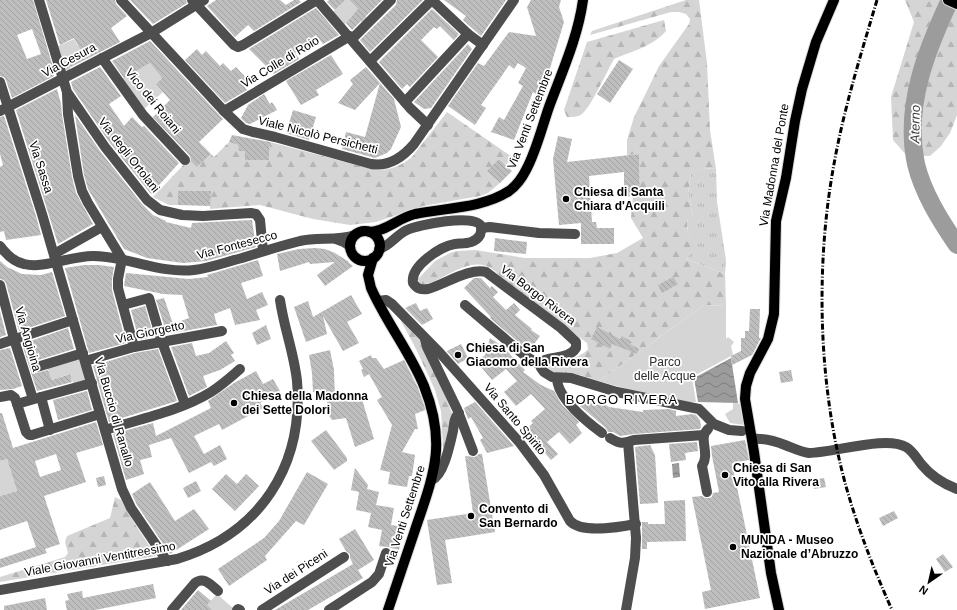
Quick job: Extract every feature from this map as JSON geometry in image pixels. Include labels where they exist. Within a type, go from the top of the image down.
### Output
[{"type":"main road","name":"Via Venti Settembre","points":[[370,232],[382,230],[398,220],[413,215],[476,204],[488,200],[509,191],[519,181],[528,168],[538,140],[577,27],[583,0]]},
{"type":"main road","name":"Via Madonna del Ponte","points":[[779,610],[771,573],[748,433],[746,386],[751,370],[763,351],[768,339],[773,321],[776,225],[787,173],[795,121],[802,89],[816,42],[834,0]]},
{"type":"main road","points":[[948,0],[957,4]]},
{"type":"main road","name":"Via Venti Settembre","points":[[379,246],[383,234],[390,226]]},
{"type":"main road","points":[[368,275],[373,258],[376,256],[379,246],[376,236],[370,232],[364,231],[355,235],[351,240],[350,246],[353,256],[359,260],[366,261],[373,258]]},
{"type":"main road","name":"Via Venti Settembre","points":[[359,260],[368,275],[370,284],[378,301],[419,374],[432,408],[436,428],[436,448],[432,480],[388,610]]},
{"type":"street","name":"Via degli Ortolani","points":[[39,0],[67,92],[76,107],[134,186],[153,206],[167,212],[187,216],[256,214],[260,220],[263,251]]},
{"type":"street","name":"Viale Nicolò Persichetti","points":[[121,0],[224,111],[240,126],[250,132],[275,137],[379,165],[393,162],[401,157],[414,144],[514,0]]},
{"type":"street","name":"Via Colle di Roio","points":[[224,111],[351,38],[391,0]]},
{"type":"street","points":[[370,61],[432,0],[483,46]]},
{"type":"street","points":[[198,2],[225,36],[235,46],[242,46],[320,1],[405,102],[428,125]]},
{"type":"street","name":"Via Cesura","points":[[4,109],[151,33],[198,2]]},
{"type":"street","points":[[405,102],[468,34]]},
{"type":"street","name":"Vico dei Roiani","points":[[102,58],[143,115],[185,160]]},
{"type":"street","name":"Via Sassa","points":[[0,82],[4,109],[55,258]]},
{"type":"street","points":[[67,92],[68,114],[80,183],[88,203],[122,259],[118,284],[134,347]]},
{"type":"street","points":[[379,246],[388,245],[405,231],[420,226],[464,219],[475,221],[481,228],[487,227],[539,233],[575,234]]},
{"type":"street","points":[[0,246],[11,258],[23,264],[38,265],[55,258],[102,227]]},
{"type":"street","name":"Via Borgo Rivera","points":[[481,228],[479,236],[472,242],[447,246],[433,254],[415,272],[412,278],[413,283],[418,288],[425,289],[433,288],[476,271],[483,271],[489,274],[561,328],[576,342],[576,348],[572,352],[562,357],[544,360],[540,364]]},
{"type":"street","name":"Via Fontesecco","points":[[55,258],[92,256],[122,259],[164,269],[194,270],[207,268],[306,239],[336,239],[355,235]]},
{"type":"street","name":"Via Fontesecco","points":[[336,239],[350,246]]},
{"type":"street","name":"Via Buccio di Ranallo","points":[[55,258],[125,495],[167,561]]},
{"type":"street","name":"Via Angioina","points":[[0,285],[14,339],[30,369],[37,398],[50,430]]},
{"type":"street","points":[[123,305],[148,298],[162,342],[185,404]]},
{"type":"street","name":"Viale Giovanni Ventitreesimo","points":[[0,590],[167,561],[187,556],[226,537],[243,525],[263,505],[279,479],[291,449],[297,397],[295,365],[280,300]]},
{"type":"street","name":"Via Santo Spirito","points":[[378,301],[382,300],[389,302],[440,353],[520,443],[539,468],[574,525],[580,527],[606,528],[636,524]]},
{"type":"street","points":[[465,305],[524,355],[540,364],[544,372],[552,377],[576,379],[617,392],[697,408],[715,424],[748,433],[763,440],[781,443],[810,453],[875,443],[902,445],[910,450],[923,466],[933,475],[957,489]]},
{"type":"street","points":[[0,344],[73,320]]},
{"type":"street","name":"Via Giorgetto","points":[[30,369],[134,347],[222,331]]},
{"type":"street","points":[[425,338],[426,347],[459,413],[473,451]]},
{"type":"street","points":[[105,430],[185,404],[218,387],[240,369]]},
{"type":"street","points":[[557,378],[558,387],[581,416],[619,443],[634,440],[704,435],[715,424],[718,414]]},
{"type":"street","points":[[17,404],[92,383]]},
{"type":"street","points":[[0,398],[11,395],[15,398],[26,432],[31,436],[100,414]]},
{"type":"street","points":[[432,480],[438,476],[443,466],[451,440],[455,418],[459,413]]},
{"type":"street","points":[[704,435],[706,450],[705,462],[702,466],[707,492]]},
{"type":"street","points":[[626,610],[635,558],[636,524],[628,442]]},
{"type":"street","points":[[329,610],[372,582],[379,574],[386,553]]},
{"type":"street","name":"Via dei Piceni","points":[[262,610],[344,557]]},
{"type":"street","points":[[172,610],[197,582],[203,580],[218,591]]},
{"type":"green space","points":[[336,0],[349,0],[369,20],[364,25],[354,14],[344,25],[333,12],[340,5]]},
{"type":"green space","points":[[686,0],[699,0],[707,63],[710,130],[716,169],[702,168],[691,173],[688,193],[693,217],[687,219],[688,233],[695,232],[695,239],[686,259],[725,274],[726,306],[704,305],[599,381],[580,375],[554,372],[547,367],[549,364],[565,361],[581,355],[588,349],[587,343],[503,280],[494,270],[483,265],[474,265],[457,270],[430,283],[422,285],[419,283],[418,279],[435,261],[457,251],[475,250],[525,258],[590,258],[617,253],[643,238],[631,218],[633,196],[640,195],[639,154],[627,155],[627,140],[634,117],[659,66],[689,24],[690,19],[686,14],[671,12],[590,35],[592,31]]},
{"type":"green space","points":[[905,0],[957,0],[957,115],[950,133],[941,146],[930,156],[907,156],[893,140],[891,97],[914,22]]},
{"type":"green space","points":[[664,20],[666,31],[648,45],[614,59],[586,110],[579,116],[567,117],[564,110],[587,42]]},
{"type":"green space","points":[[74,39],[78,46],[80,45],[85,55],[68,64],[71,71],[63,75],[54,48]]},
{"type":"green space","points":[[150,63],[162,78],[156,84],[163,92],[144,109],[121,79]]},
{"type":"green space","points":[[447,112],[512,157],[506,165],[499,159],[488,171],[500,183],[488,193],[480,196],[423,206],[376,222],[350,225],[313,219],[260,205],[210,209],[210,191],[178,191],[178,205],[169,205],[153,197],[189,159],[197,167],[211,154],[214,157],[229,142],[238,145],[239,151],[245,151],[246,160],[269,160],[270,142],[371,169],[382,170],[393,168],[403,164],[412,157]]},
{"type":"green space","points":[[701,168],[716,169],[717,202],[726,260],[725,274],[686,259],[690,253],[687,218],[693,217],[688,193],[691,173]]},
{"type":"green space","points":[[392,304],[419,332],[453,416],[442,463],[443,448],[441,411],[435,390],[416,349]]},
{"type":"green space","name":"Parco delle Acque","points":[[704,305],[726,306],[726,339],[728,337],[734,342],[731,346],[733,355],[692,377],[696,402],[627,389],[599,381]]},
{"type":"green space","points":[[81,357],[87,381],[74,385],[69,374],[52,380],[47,367]]},
{"type":"green space","points":[[733,402],[740,404],[744,425],[730,423],[725,414],[733,409]]},
{"type":"green space","points":[[7,459],[17,491],[0,496],[0,461]]},
{"type":"green space","points":[[115,497],[121,500],[156,556],[0,582],[0,577],[65,557],[68,553],[65,542],[67,536],[110,518]]},
{"type":"green space","points":[[217,594],[234,609],[207,610],[207,605]]},
{"type":"water","points":[[731,358],[738,403],[698,402],[694,378]]},
{"type":"water","points":[[679,463],[680,477],[673,478],[672,464]]},
{"type":"building","points":[[0,0],[33,0],[53,67],[50,64],[54,76],[12,98],[6,80],[4,77],[0,76]],"holes":[[[32,29],[41,54],[27,59],[17,35]]]},
{"type":"building","points":[[46,0],[115,0],[116,4],[127,16],[111,28],[120,42],[67,69],[66,65],[84,56],[74,38],[60,45]]},
{"type":"building","points":[[130,0],[186,0],[187,3],[153,24]]},
{"type":"building","points":[[216,0],[280,0],[286,5],[294,0],[299,0],[301,2],[254,31],[248,25],[235,37],[207,6]]},
{"type":"building","points":[[329,0],[345,0],[335,10],[327,2]]},
{"type":"building","points":[[349,0],[382,0],[352,30],[346,23],[358,9]]},
{"type":"building","points":[[397,0],[423,0],[370,52],[360,40],[396,5]]},
{"type":"building","points":[[444,0],[506,0],[481,36],[463,20],[466,16]]},
{"type":"building","points":[[531,0],[561,0],[559,7],[564,22],[541,98],[533,92],[514,140],[491,132],[499,117],[504,120],[523,86],[518,83],[526,68],[518,63],[514,69],[509,65],[481,105],[486,108],[475,125],[448,106],[478,63],[484,66],[509,32],[536,36],[527,7]]},
{"type":"building","points":[[316,8],[339,35],[323,44],[316,35],[300,47],[302,49],[295,53],[299,59],[274,74],[249,49]]},
{"type":"building","points":[[432,9],[459,34],[454,40],[440,26],[437,29],[434,27],[421,40],[438,57],[410,87],[407,84],[402,89],[379,62]]},
{"type":"building","points":[[150,41],[223,119],[199,142],[211,154],[197,167],[191,161],[190,156],[153,117],[170,100],[156,84],[162,78],[150,63],[124,78],[112,61]]},
{"type":"building","points":[[468,44],[472,49],[431,108],[424,109],[414,102]]},
{"type":"building","points":[[197,49],[202,55],[206,51],[220,66],[223,63],[231,71],[236,67],[248,80],[243,85],[247,90],[225,103],[185,60]]},
{"type":"building","points":[[331,55],[343,74],[316,90],[319,95],[301,105],[286,81]]},
{"type":"building","points":[[619,60],[633,69],[610,103],[597,94]]},
{"type":"building","points":[[100,67],[121,96],[109,104],[124,126],[132,117],[142,127],[144,126],[179,163],[151,194],[110,143],[73,89],[71,82]]},
{"type":"building","points":[[366,67],[380,83],[355,110],[338,103],[353,84],[350,80]]},
{"type":"building","points":[[380,83],[394,99],[401,127],[391,149],[387,153],[375,158],[342,149],[346,132],[365,137]]},
{"type":"building","points":[[57,89],[61,104],[72,177],[76,193],[93,224],[58,244],[16,110]]},
{"type":"building","points":[[264,94],[270,104],[272,102],[277,110],[250,124],[246,123],[241,118],[248,105]]},
{"type":"building","points":[[293,110],[316,117],[309,140],[286,133]]},
{"type":"building","points":[[75,115],[100,151],[142,204],[153,215],[166,222],[191,228],[192,223],[252,220],[256,247],[206,261],[183,263],[147,258],[124,249],[88,189],[84,175]]},
{"type":"building","points":[[4,116],[41,235],[6,240],[4,231],[0,232],[0,167],[3,165],[0,154],[0,117]]},
{"type":"building","points":[[232,135],[270,142],[269,160],[245,160],[245,151],[239,151],[238,145],[229,142]]},
{"type":"building","points":[[558,136],[572,139],[567,162],[639,154],[640,195],[624,197],[624,172],[589,176],[592,222],[596,222],[597,228],[614,228],[614,244],[581,244],[581,223],[559,225],[553,159]]},
{"type":"building","points":[[499,159],[512,171],[500,183],[487,171]]},
{"type":"building","points":[[178,191],[211,191],[210,206],[178,205]]},
{"type":"building","points":[[495,238],[527,242],[526,254],[494,251]]},
{"type":"building","points":[[299,249],[325,249],[335,253],[353,266],[325,286],[317,275],[335,262],[310,264],[309,262],[280,271],[277,254]]},
{"type":"building","points":[[258,260],[263,276],[241,283],[247,299],[262,292],[268,305],[256,310],[260,320],[235,325],[230,308],[214,314],[217,325],[167,334],[156,300],[164,298],[173,324],[189,318],[182,295],[163,294],[124,286],[126,273],[189,279],[208,277],[207,275]]},
{"type":"building","points":[[0,261],[7,267],[22,274],[41,275],[52,272],[65,316],[19,331],[6,283],[4,280],[0,279]]},
{"type":"building","points":[[84,265],[114,267],[112,290],[126,343],[89,353],[65,268]]},
{"type":"building","points":[[673,277],[678,284],[662,293],[658,285]]},
{"type":"building","points":[[474,278],[481,278],[490,288],[492,286],[498,292],[493,297],[506,310],[514,303],[520,310],[515,315],[540,336],[529,351],[490,318],[491,317],[464,288]]},
{"type":"building","points":[[351,295],[362,314],[347,322],[359,343],[343,351],[323,316],[327,334],[306,342],[294,307],[308,301],[313,317]]},
{"type":"building","points":[[416,303],[420,311],[427,308],[433,319],[422,325],[405,308]]},
{"type":"building","points":[[145,306],[154,337],[139,340],[131,310]]},
{"type":"building","points":[[750,309],[760,309],[759,338],[761,338],[752,355],[732,365],[731,356],[741,351],[741,338],[745,338],[745,331],[749,331]]},
{"type":"building","points":[[0,311],[6,335],[0,337]]},
{"type":"building","points":[[266,325],[271,339],[257,345],[252,333]]},
{"type":"building","points":[[597,327],[620,339],[622,336],[632,342],[630,344],[639,349],[637,354],[612,344],[610,349],[591,339]]},
{"type":"building","points":[[68,328],[74,349],[35,361],[32,363],[31,369],[36,373],[48,370],[52,380],[70,374],[72,382],[37,391],[22,344]]},
{"type":"building","points":[[490,338],[502,346],[525,370],[523,372],[541,385],[554,391],[562,405],[579,422],[576,425],[582,433],[570,444],[559,432],[547,442],[558,454],[551,460],[525,430],[533,423],[531,421],[545,409],[531,394],[516,406],[504,392],[517,381],[506,369],[492,380],[477,362],[485,355]]},
{"type":"building","points":[[226,341],[234,353],[231,355],[235,361],[220,370],[203,376],[207,387],[189,396],[171,347],[192,343],[196,356],[209,353]]},
{"type":"building","name":"Chiesa di San Giacomo della Rivera","points":[[461,344],[468,358],[458,364],[447,351]]},
{"type":"building","points":[[10,348],[22,386],[13,389],[0,390],[0,350]]},
{"type":"building","points":[[158,349],[177,401],[109,422],[93,366],[135,353]]},
{"type":"building","points":[[330,350],[334,370],[335,400],[342,398],[344,401],[361,396],[374,439],[355,447],[346,418],[332,420],[327,413],[327,393],[313,392],[309,355]]},
{"type":"building","points":[[371,355],[372,358],[376,358],[384,369],[404,360],[418,388],[425,408],[425,410],[415,414],[418,429],[415,429],[402,452],[415,455],[412,476],[409,476],[407,487],[388,484],[390,472],[380,470],[392,425],[377,400],[382,397],[369,374],[364,377],[361,370],[363,369],[359,361]]},
{"type":"building","points":[[791,370],[793,381],[781,383],[779,372]]},
{"type":"building","points":[[256,371],[263,384],[273,379],[280,391],[260,403],[263,408],[222,430],[219,424],[194,436],[204,454],[220,445],[227,459],[214,466],[211,462],[189,473],[171,438],[149,445],[152,457],[140,460],[144,474],[126,480],[113,434],[153,423],[156,436],[211,408],[208,401],[234,383]]},
{"type":"building","points":[[87,391],[92,410],[58,420],[53,400]]},
{"type":"building","points":[[585,397],[598,405],[600,402],[609,407],[643,412],[643,410],[669,409],[676,411],[676,416],[696,415],[700,420],[701,427],[700,429],[620,436],[613,432],[608,432],[606,428],[580,406]]},
{"type":"building","points":[[475,402],[514,446],[487,453],[480,440],[483,438],[471,417],[468,419],[464,408]]},
{"type":"building","points":[[0,413],[2,413],[13,448],[96,422],[103,445],[76,453],[86,482],[44,496],[60,544],[45,549],[47,553],[0,568],[0,559],[36,547],[27,521],[0,530],[0,496],[17,491],[7,459],[0,461]],"holes":[[[56,454],[61,470],[40,477],[35,461]]]},
{"type":"building","points":[[326,430],[347,458],[347,461],[334,470],[311,441]]},
{"type":"building","points":[[745,440],[749,460],[732,463],[760,598],[705,609],[702,592],[711,590],[692,497],[702,496],[709,498],[712,497],[713,493],[719,492],[711,446]]},
{"type":"building","points":[[697,442],[698,451],[685,453],[686,460],[671,462],[669,444]]},
{"type":"building","points":[[650,445],[655,455],[658,503],[640,504],[635,447]]},
{"type":"building","name":"Convento di San Bernardo","points":[[482,454],[495,532],[445,540],[452,583],[437,585],[427,520],[473,513],[465,456],[475,457]]},
{"type":"building","points":[[355,468],[368,485],[367,489],[379,492],[376,505],[394,508],[391,525],[404,527],[399,550],[379,546],[382,530],[368,527],[371,513],[356,510],[359,492],[351,490]]},
{"type":"building","points":[[307,472],[328,484],[304,525],[296,521],[265,556],[267,560],[229,586],[218,569],[264,538],[279,521]]},
{"type":"building","points":[[226,474],[237,484],[246,474],[259,486],[235,511],[212,489]]},
{"type":"building","points":[[104,476],[106,485],[98,487],[96,478]]},
{"type":"building","points":[[824,478],[826,487],[814,489],[812,480]]},
{"type":"building","points":[[196,481],[201,491],[188,498],[183,488]]},
{"type":"building","points":[[150,482],[175,521],[194,509],[209,529],[170,554],[137,505],[132,494]]},
{"type":"building","points":[[685,500],[686,541],[647,542],[647,549],[642,549],[642,522],[648,522],[648,524],[665,524],[664,501]]},
{"type":"building","points":[[894,511],[898,518],[883,526],[879,518]]},
{"type":"building","points":[[355,529],[374,560],[358,570],[363,578],[308,610],[275,610],[353,564],[350,554],[346,551],[339,539]]},
{"type":"building","points":[[943,554],[953,567],[945,572],[936,559]]},
{"type":"building","points":[[153,584],[156,598],[95,610],[67,610],[65,601],[69,600],[67,594],[82,591],[83,598]]},
{"type":"building","points":[[198,590],[211,601],[207,605],[212,610],[181,610]]},
{"type":"building","points":[[45,598],[47,610],[4,610],[4,606]]},
{"type":"waterway","name":"Aterno","points":[[950,0],[933,39],[920,79],[915,100],[913,142],[916,164],[923,185],[938,216],[957,245]]},
{"type":"railway","points":[[877,0],[848,102],[834,164],[824,239],[822,318],[828,396],[842,471],[864,542],[892,610]]},
{"type":"place","name":"Chiesa di Santa Chiara d'Acquili","points":[[566,199]]},
{"type":"place","name":"Chiesa di San Giacomo della Rivera","points":[[458,355]]},
{"type":"place","name":"Chiesa della Madonna dei Sette Dolori","points":[[234,403]]},
{"type":"place","name":"Chiesa di San Vito alla Rivera","points":[[725,475]]},
{"type":"place","name":"Convento di San Bernardo","points":[[471,516]]},
{"type":"place","name":"MUNDA - Museo Nazionale d’Abruzzo","points":[[733,547]]},
{"type":"district","name":"BORGO RIVERA","points":[[622,399]]}]
